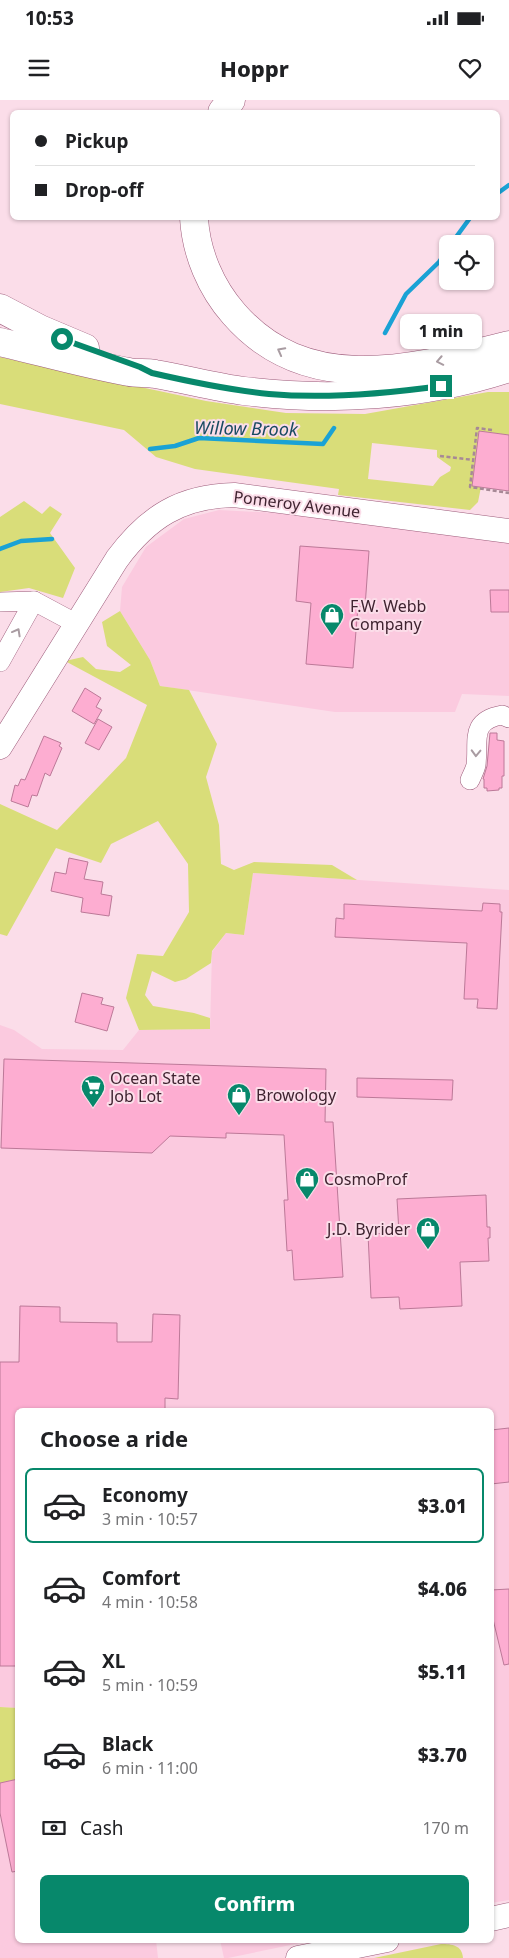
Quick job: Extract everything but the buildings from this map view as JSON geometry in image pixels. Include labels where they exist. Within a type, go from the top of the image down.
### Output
[{"type":"highway","points":[[194,220],[197,240],[204,264],[224,300],[238,318],[256,335],[289,356],[320,366],[362,370],[409,367],[502,344]]},
{"type":"highway","points":[[0,308],[62,339],[152,373]]},
{"type":"highway","points":[[0,342],[123,371],[152,373],[224,388],[300,396],[383,393],[458,382],[509,368]]},
{"type":"highway","points":[[458,382],[509,384]]},
{"type":"main road","name":"Pomeroy Avenue","points":[[0,747],[130,542],[143,528],[177,506],[196,499],[216,495],[252,497],[509,531]]},
{"type":"main road","points":[[494,1918],[509,1915]]},
{"type":"main road","points":[[298,1958],[372,1943]]},
{"type":"lane","points":[[0,602],[34,601],[77,624]]},
{"type":"lane","points":[[0,662],[34,601]]},
{"type":"lane","points":[[470,780],[476,767],[477,733],[489,718],[502,714],[509,718]]},
{"type":"lane","points":[[481,727],[497,725],[509,730]]},
{"type":"path","points":[[492,430],[477,428],[470,487],[509,492]]},
{"type":"path","points":[[440,456],[473,460]]},
{"type":"shaded area","points":[[219,510],[276,513],[509,539],[509,696],[462,694],[455,712],[335,712],[160,686],[150,660],[120,611],[122,587],[146,547],[184,519]]},
{"type":"shaded area","points":[[253,873],[509,890],[509,1900],[494,1902],[494,1408],[15,1408],[15,1708],[0,1707],[0,1025],[14,1030],[42,1049],[123,1050],[139,1030],[210,1029],[212,952],[226,933],[244,935]]},
{"type":"shaded area","points":[[15,1779],[15,1943],[156,1943],[158,1958],[0,1958],[0,1783]]},
{"type":"shaded area","points":[[221,1943],[300,1943],[228,1958],[224,1958]]},
{"type":"green space","points":[[0,357],[206,401],[286,413],[365,414],[488,392],[509,392],[509,435],[479,431],[472,486],[481,487],[478,502],[470,510],[338,495],[339,489],[195,469],[156,457],[124,430],[0,404]],"holes":[[[372,443],[437,450],[437,457],[451,467],[450,471],[440,477],[433,486],[368,479]]]},
{"type":"green space","points":[[24,501],[42,514],[50,506],[62,514],[50,533],[75,568],[63,598],[29,588],[0,592],[0,517]]},
{"type":"green space","points":[[120,611],[150,660],[160,686],[189,690],[217,744],[206,777],[219,825],[221,864],[234,870],[254,862],[332,865],[357,880],[253,873],[244,935],[226,933],[212,951],[211,963],[186,979],[175,982],[152,971],[145,995],[153,1006],[194,1013],[210,1018],[210,1029],[139,1030],[126,998],[137,954],[163,956],[189,912],[188,864],[158,821],[111,844],[101,863],[56,848],[7,936],[0,934],[0,804],[57,830],[126,758],[147,705],[65,661],[83,657],[96,669],[120,672],[131,665],[107,646],[102,622]]},
{"type":"green space","points":[[0,1707],[15,1708],[15,1779],[0,1783]]},
{"type":"green space","points":[[441,1944],[456,1946],[461,1950],[463,1958],[374,1958]]},
{"type":"waterway","name":"Willow Brook","points":[[500,192],[509,185]]},
{"type":"waterway","name":"Willow Brook","points":[[458,235],[469,220]]},
{"type":"waterway","name":"Willow Brook","points":[[385,333],[406,294],[439,262]]},
{"type":"waterway","name":"Willow Brook","points":[[150,449],[175,446],[199,438],[323,444],[334,428]]},
{"type":"waterway","name":"Willow Brook","points":[[0,549],[21,541],[52,539]]},
{"type":"place","name":"F.W. Webb Company","points":[[332,636]]},
{"type":"place","name":"Ocean State Job Lot","points":[[93,1108]]},
{"type":"place","name":"Browology","points":[[239,1116]]},
{"type":"place","name":"CosmoProf","points":[[307,1200]]},
{"type":"place","name":"J.D. Byrider","points":[[428,1250]]},
{"type":"route","points":[[62,339],[152,373],[201,384],[271,394],[300,396],[354,395],[441,386]]}]
